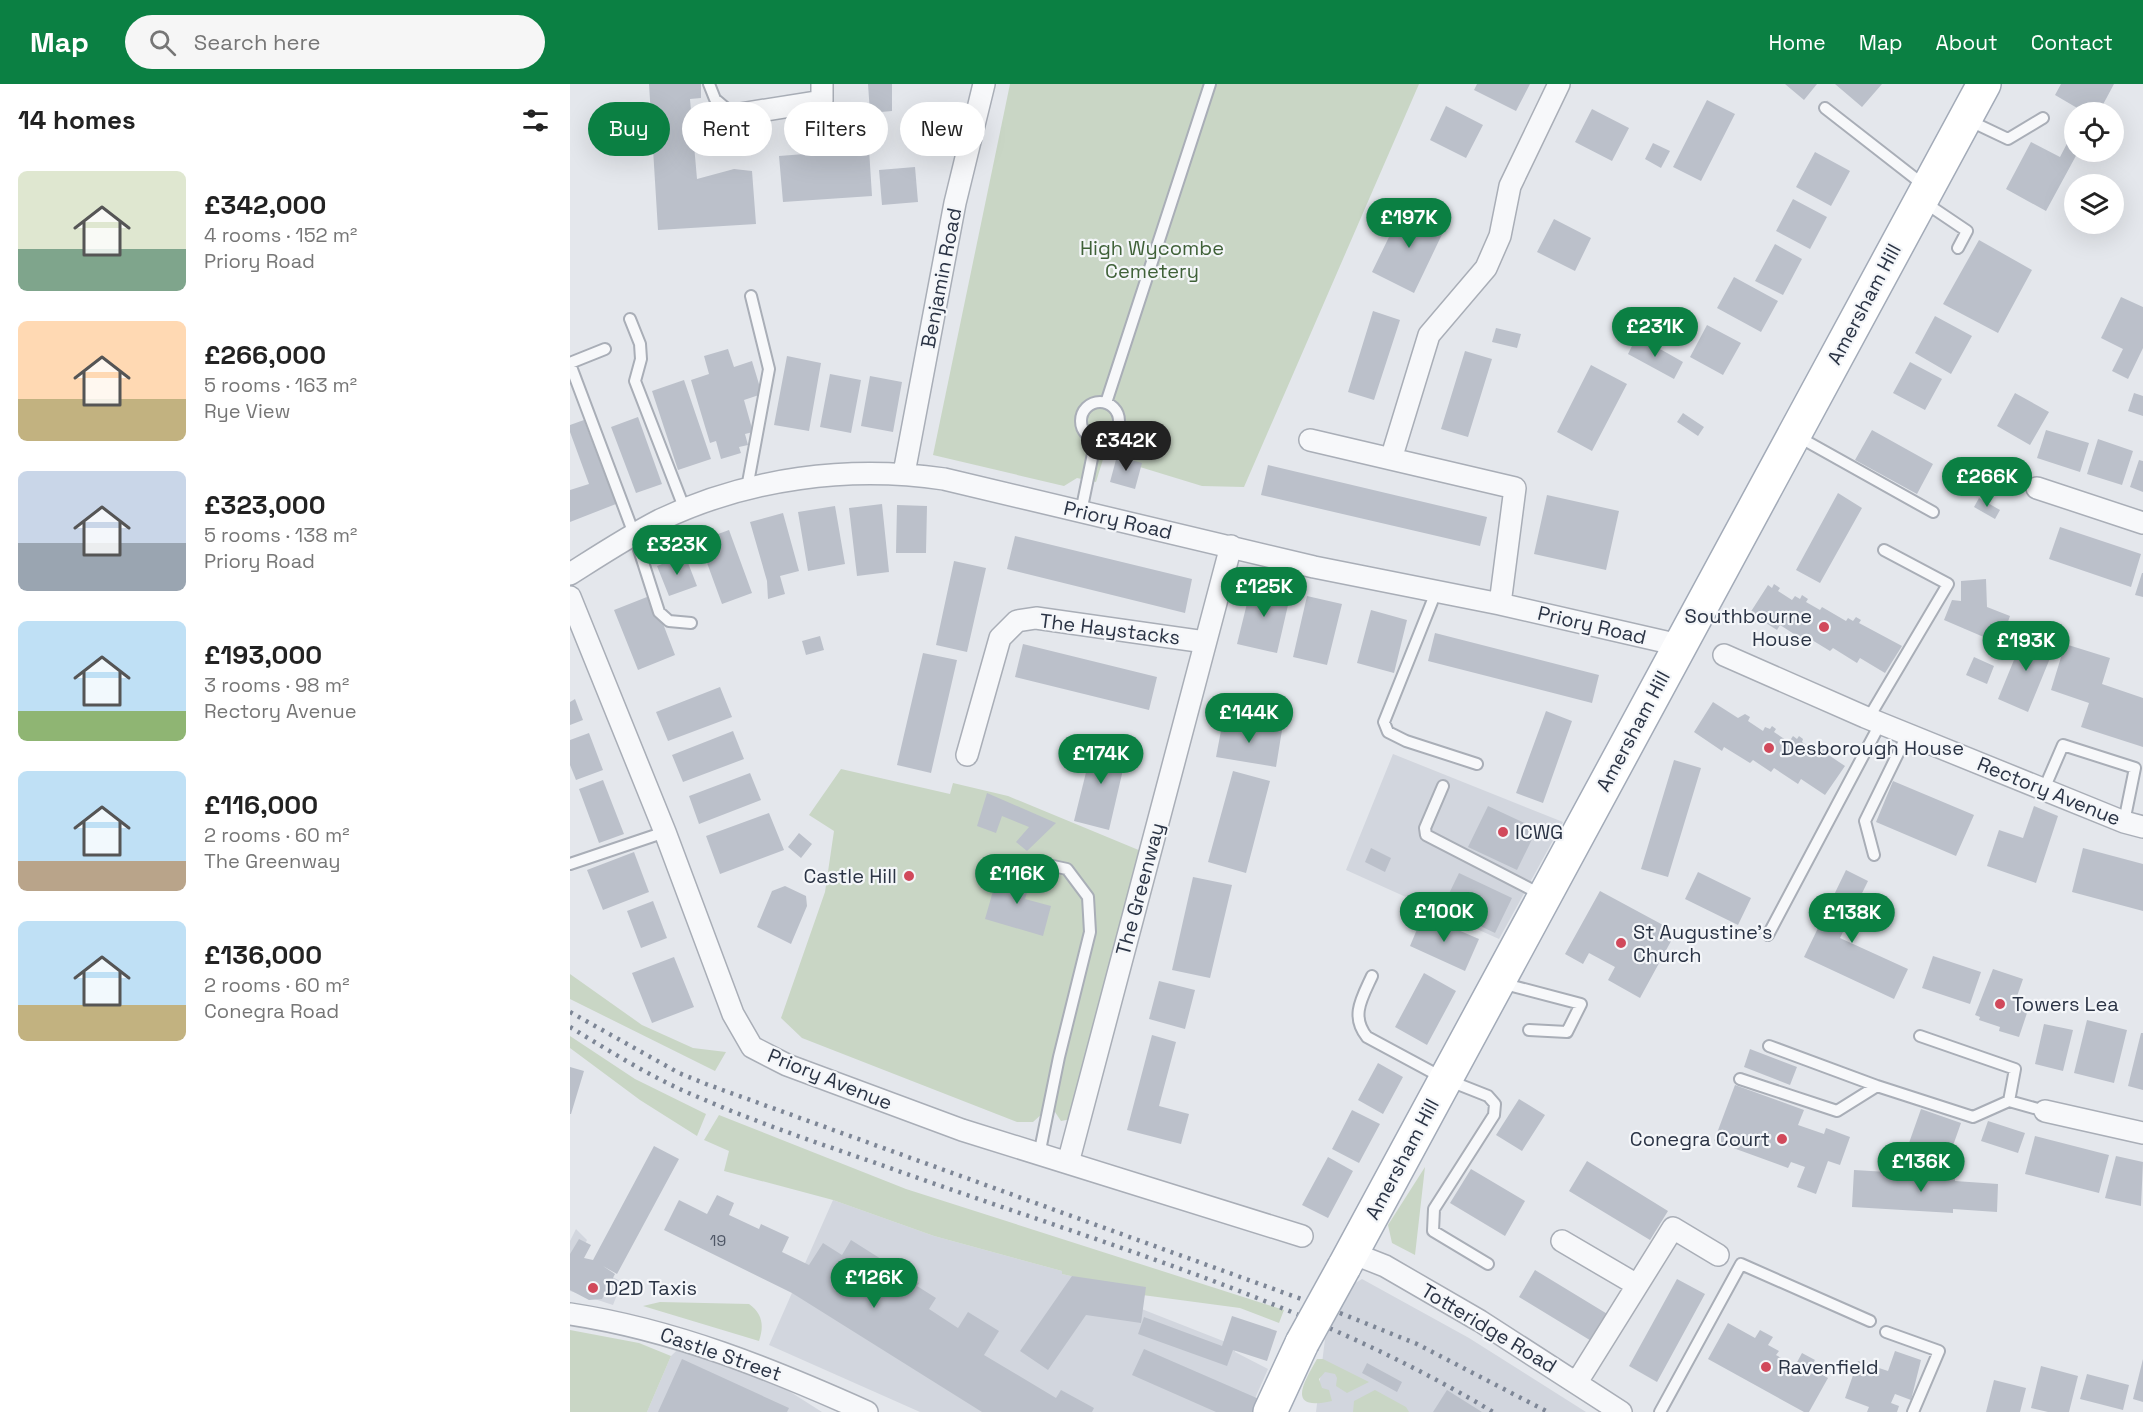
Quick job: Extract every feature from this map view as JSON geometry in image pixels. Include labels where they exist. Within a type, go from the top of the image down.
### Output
[{"type":"main road","name":"Amersham Hill","points":[[1270,1412],[1302,1343],[1984,84]]},
{"type":"street","points":[[772,109],[822,101],[822,84]]},
{"type":"street","name":"Benjamin Road","points":[[904,473],[955,203],[984,84]]},
{"type":"street","points":[[1391,459],[1429,335],[1486,268],[1500,236],[1510,186],[1559,84]]},
{"type":"street","points":[[1310,440],[1515,488],[1500,604]]},
{"type":"street","name":"Priory Road","points":[[570,574],[634,534],[685,510],[747,488],[831,474],[904,473],[944,479],[1314,567],[1500,604],[1679,645]]},
{"type":"street","points":[[2037,488],[2143,523]]},
{"type":"street","name":"The Greenway","points":[[1068,1162],[1231,546]]},
{"type":"street","name":"Priory Avenue","points":[[570,597],[665,832],[733,1014],[752,1047],[787,1065],[962,1130],[1302,1236]]},
{"type":"street","name":"The Haystacks","points":[[967,755],[1000,638],[1017,621],[1036,618],[1205,642]]},
{"type":"street","name":"Rectory Avenue","points":[[1724,655],[1907,735],[2133,824]]},
{"type":"street","points":[[2045,1112],[2143,1133]]},
{"type":"street","points":[[1577,1382],[1673,1228],[1718,1255]]},
{"type":"street","points":[[1562,1241],[1637,1285]]},
{"type":"street","name":"Totteridge Road","points":[[1348,1260],[1385,1266],[1577,1382],[1621,1412]]},
{"type":"street","name":"Castle Street","points":[[570,1314],[649,1329],[715,1349],[771,1369],[867,1412]]},
{"type":"lane","points":[[710,84],[715,99],[719,102]]},
{"type":"lane","points":[[1106,402],[1210,84]]},
{"type":"lane","points":[[1825,108],[1967,231],[1958,248]]},
{"type":"lane","points":[[1965,118],[2008,139],[2043,118]]},
{"type":"lane","points":[[747,488],[769,369],[751,296]]},
{"type":"lane","points":[[630,319],[640,344],[642,359],[635,381],[685,510]]},
{"type":"lane","points":[[605,349],[570,364],[634,534],[659,612],[669,621],[691,623]]},
{"type":"lane","points":[[1106,402],[1117,412],[1118,427],[1109,438],[1096,439],[1082,430],[1081,415],[1091,404],[1106,402]]},
{"type":"lane","points":[[1794,434],[1933,512]]},
{"type":"lane","points":[[1081,512],[1096,439]]},
{"type":"lane","points":[[1768,935],[1874,721],[1948,584],[1884,550]]},
{"type":"lane","points":[[1436,592],[1384,722],[1388,732],[1406,741],[1477,764]]},
{"type":"lane","points":[[1874,855],[1865,821],[1907,735]]},
{"type":"lane","points":[[2044,789],[2063,745],[2135,768],[2133,824]]},
{"type":"lane","points":[[1443,786],[1425,828],[1426,835],[1545,897]]},
{"type":"lane","points":[[570,864],[665,832]]},
{"type":"lane","points":[[1039,1155],[1059,1057],[1090,932],[1088,897],[1067,869],[1053,866]]},
{"type":"lane","points":[[1372,976],[1358,1007],[1361,1030],[1366,1037],[1444,1079],[1488,1096],[1495,1104],[1494,1115],[1434,1209],[1433,1231],[1488,1264]]},
{"type":"lane","points":[[1498,982],[1581,1004],[1567,1032],[1529,1030]]},
{"type":"lane","points":[[1920,1036],[2015,1069],[2009,1101]]},
{"type":"lane","points":[[1769,1046],[1877,1086],[1972,1117],[2009,1101],[2045,1112]]},
{"type":"lane","points":[[1740,1079],[1837,1111],[1877,1086]]},
{"type":"lane","points":[[1660,1412],[1741,1264],[1870,1321]]},
{"type":"lane","points":[[1886,1332],[1939,1351],[1913,1412]]},
{"type":"shaded area","points":[[1393,754],[1563,822],[1499,939],[1346,870]]},
{"type":"shaded area","points":[[833,1200],[934,1236],[1062,1271],[1062,1274],[1135,1291],[1139,1308],[1236,1346],[1235,1352],[1268,1369],[1249,1412],[920,1412],[769,1345]]},
{"type":"shaded area","points":[[576,1229],[587,1240],[578,1259],[622,1282],[613,1305],[570,1291],[570,1241]]},
{"type":"shaded area","points":[[1362,1279],[1469,1338],[1586,1412],[1316,1412],[1325,1339],[1352,1285]]},
{"type":"shaded area","points":[[696,1332],[822,1412],[647,1412],[671,1356]]},
{"type":"green space","name":"High Wycombe Cemetery","points":[[1010,84],[1419,84],[1244,487],[1202,486],[1104,456],[1096,482],[1077,478],[1064,486],[933,455]]},
{"type":"green space","points":[[841,769],[950,794],[953,783],[1008,796],[1141,851],[1072,1119],[1061,1121],[1055,1112],[1043,1113],[1033,1122],[1017,1122],[802,1038],[781,1018],[825,892],[834,831],[809,815]]},
{"type":"green space","points":[[570,974],[642,1025],[693,1048],[726,1052],[715,1071],[570,999]]},
{"type":"green space","points":[[570,1036],[635,1079],[706,1114],[697,1136],[640,1100],[570,1048]]},
{"type":"green space","points":[[719,1115],[906,1189],[1284,1310],[1279,1323],[1240,1308],[1135,1294],[1135,1291],[1062,1274],[1062,1271],[934,1236],[833,1200],[724,1171],[729,1151],[704,1140]]},
{"type":"green space","points":[[1425,1167],[1415,1255],[1392,1243],[1388,1225]]},
{"type":"green space","points":[[660,1302],[749,1304],[760,1316],[762,1330],[759,1341],[643,1306]]},
{"type":"green space","points":[[570,1330],[639,1343],[671,1356],[647,1412],[570,1412]]},
{"type":"green space","points":[[1317,1359],[1323,1359],[1369,1382],[1347,1393],[1336,1386],[1335,1374],[1325,1372],[1319,1379],[1322,1388],[1329,1390],[1332,1401],[1308,1402],[1303,1399],[1302,1393],[1307,1377]]},
{"type":"green space","points":[[1375,1390],[1406,1407],[1409,1412],[1353,1412],[1354,1401]]},
{"type":"building","points":[[649,84],[701,84],[701,98],[682,102],[682,156],[695,156],[697,179],[734,169],[752,171],[756,224],[658,230],[653,156],[670,156],[670,102],[650,102]]},
{"type":"building","points":[[868,84],[892,84],[892,111],[888,111],[888,102],[869,102]]},
{"type":"building","points":[[1477,84],[1530,84],[1516,111],[1474,90]]},
{"type":"building","points":[[1785,84],[1817,84],[1804,100]]},
{"type":"building","points":[[1835,84],[1882,84],[1862,107]]},
{"type":"building","points":[[2061,84],[2114,84],[2104,102],[2067,102],[2055,95]]},
{"type":"building","points":[[1707,100],[1735,114],[1701,181],[1673,167]]},
{"type":"building","points":[[1446,106],[1483,125],[1466,158],[1430,140]]},
{"type":"building","points":[[1592,109],[1629,128],[1612,161],[1575,142]]},
{"type":"building","points":[[2031,142],[2060,157],[2064,149],[2064,162],[2073,162],[2064,174],[2046,211],[2006,189]]},
{"type":"building","points":[[1653,143],[1670,151],[1661,168],[1645,159]]},
{"type":"building","points":[[1815,152],[1850,171],[1831,206],[1796,187]]},
{"type":"building","points":[[779,156],[869,156],[872,196],[783,202]]},
{"type":"building","points":[[915,167],[918,202],[882,205],[879,170]]},
{"type":"building","points":[[1793,199],[1827,217],[1810,249],[1776,231]]},
{"type":"building","points":[[1404,206],[1446,226],[1414,293],[1372,272]]},
{"type":"building","points":[[1554,219],[1591,238],[1575,271],[1537,252]]},
{"type":"building","points":[[1979,240],[2032,270],[1998,333],[1943,304]]},
{"type":"building","points":[[1775,244],[1802,259],[1783,295],[1755,281]]},
{"type":"building","points":[[1734,277],[1778,301],[1761,332],[1717,308]]},
{"type":"building","points":[[2121,297],[2143,307],[2143,348],[2128,379],[2112,371],[2123,349],[2101,338]]},
{"type":"building","points":[[1373,311],[1400,320],[1374,400],[1348,392]]},
{"type":"building","points":[[1935,316],[1972,336],[1951,374],[1915,353]]},
{"type":"building","points":[[1707,325],[1741,343],[1723,375],[1690,357]]},
{"type":"building","points":[[1496,328],[1521,334],[1517,348],[1492,342]]},
{"type":"building","points":[[1637,336],[1683,362],[1674,379],[1628,354]]},
{"type":"building","points":[[728,349],[734,367],[752,361],[762,394],[744,400],[753,432],[745,434],[748,445],[739,447],[741,453],[721,459],[716,441],[710,443],[691,380],[709,374],[704,356]]},
{"type":"building","points":[[1465,351],[1492,359],[1468,437],[1441,429]]},
{"type":"building","points":[[787,356],[821,363],[809,431],[774,425]]},
{"type":"building","points":[[1910,362],[1942,379],[1925,410],[1893,393]]},
{"type":"building","points":[[1591,365],[1627,384],[1592,451],[1557,432]]},
{"type":"building","points":[[830,374],[861,380],[851,433],[820,427]]},
{"type":"building","points":[[870,376],[902,382],[893,432],[861,426]]},
{"type":"building","points":[[684,380],[711,459],[678,470],[652,391]]},
{"type":"building","points":[[2015,393],[2049,412],[2030,445],[1997,426]]},
{"type":"building","points":[[2134,393],[2143,396],[2143,416],[2128,411]]},
{"type":"building","points":[[1683,413],[1704,427],[1698,436],[1677,422]]},
{"type":"building","points":[[638,417],[662,484],[636,493],[611,427]]},
{"type":"building","points":[[584,420],[616,504],[570,522],[570,490],[589,484],[570,432],[570,425]]},
{"type":"building","points":[[1872,430],[1933,464],[1917,494],[1855,460]]},
{"type":"building","points":[[2046,430],[2089,443],[2080,472],[2037,458]]},
{"type":"building","points":[[2098,439],[2133,451],[2122,485],[2087,474]]},
{"type":"building","points":[[1117,456],[1142,463],[1135,489],[1110,482]]},
{"type":"building","points":[[2139,460],[2143,461],[2143,492],[2130,487]]},
{"type":"building","points":[[1268,465],[1487,517],[1480,546],[1261,495]]},
{"type":"building","points":[[1838,493],[1862,508],[1820,583],[1796,570]]},
{"type":"building","points":[[1547,495],[1619,511],[1606,570],[1534,554]]},
{"type":"building","points":[[1979,498],[2000,510],[1995,519],[1974,507]]},
{"type":"building","points":[[882,504],[889,572],[857,576],[849,508]]},
{"type":"building","points":[[897,505],[927,506],[926,553],[896,553]]},
{"type":"building","points":[[835,506],[845,564],[808,571],[798,512]]},
{"type":"building","points":[[783,513],[799,571],[780,576],[785,594],[768,599],[767,581],[750,522]]},
{"type":"building","points":[[2060,527],[2141,554],[2131,587],[2049,559]]},
{"type":"building","points":[[729,530],[752,593],[722,604],[699,541]]},
{"type":"building","points":[[1015,536],[1192,579],[1185,613],[1007,569]]},
{"type":"building","points":[[685,555],[697,586],[669,596],[657,566]]},
{"type":"building","points":[[954,561],[986,568],[967,652],[936,645]]},
{"type":"building","points":[[2143,573],[2143,597],[2135,595]]},
{"type":"building","points":[[1986,579],[1987,607],[2010,616],[2000,644],[1944,620],[1952,600],[1961,601],[1961,581]]},
{"type":"building","points":[[1252,583],[1291,592],[1277,653],[1237,644]]},
{"type":"building","name":"Southbourne House","points":[[1774,584],[1780,588],[1778,591],[1792,600],[1795,596],[1800,599],[1802,595],[1808,599],[1806,602],[1820,610],[1822,607],[1846,621],[1848,618],[1853,621],[1856,617],[1861,620],[1859,623],[1902,646],[1885,673],[1860,658],[1857,663],[1833,648],[1830,651],[1807,637],[1805,641],[1780,625],[1777,630],[1750,613],[1768,585],[1772,588]]},
{"type":"building","points":[[652,595],[675,655],[638,670],[614,610]]},
{"type":"building","points":[[1307,596],[1342,604],[1327,665],[1293,657]]},
{"type":"building","points":[[1371,610],[1407,620],[1394,673],[1357,663]]},
{"type":"building","points":[[1435,633],[1599,675],[1592,703],[1428,661]]},
{"type":"building","points":[[2025,633],[2055,646],[2028,712],[1998,699]]},
{"type":"building","points":[[820,636],[824,650],[806,655],[802,641]]},
{"type":"building","points":[[1023,644],[1157,677],[1149,710],[1015,677]]},
{"type":"building","points":[[2065,644],[2110,658],[2102,684],[2143,698],[2143,747],[2081,727],[2089,703],[2051,690]]},
{"type":"building","points":[[923,653],[957,660],[931,773],[897,765]]},
{"type":"building","points":[[1974,657],[1994,666],[1987,684],[1966,675]]},
{"type":"building","points":[[720,687],[732,717],[668,741],[656,712]]},
{"type":"building","points":[[575,699],[583,720],[570,725],[570,702]]},
{"type":"building","name":"Desborough House","points":[[1713,702],[1738,718],[1745,714],[1750,717],[1748,721],[1763,731],[1765,727],[1770,729],[1772,726],[1776,729],[1774,732],[1789,742],[1793,736],[1797,739],[1799,736],[1803,739],[1802,742],[1817,752],[1824,748],[1829,751],[1827,754],[1845,766],[1825,795],[1801,779],[1798,784],[1774,768],[1771,772],[1753,760],[1750,763],[1724,747],[1722,751],[1694,732]]},
{"type":"building","points":[[1546,711],[1572,721],[1543,803],[1516,793]]},
{"type":"building","points":[[1223,720],[1282,730],[1276,767],[1216,757]]},
{"type":"building","points":[[733,731],[744,759],[683,782],[672,755]]},
{"type":"building","points":[[589,733],[603,770],[576,780],[570,765],[570,740]]},
{"type":"building","points":[[1094,740],[1128,748],[1109,830],[1074,821]]},
{"type":"building","points":[[1674,760],[1701,768],[1668,877],[1641,869]]},
{"type":"building","points":[[1233,771],[1270,781],[1246,873],[1208,862]]},
{"type":"building","points":[[750,773],[761,800],[699,824],[689,796]]},
{"type":"building","points":[[603,780],[624,834],[599,843],[579,789]]},
{"type":"building","points":[[1893,781],[1974,815],[1956,856],[1876,822]]},
{"type":"building","points":[[987,793],[1056,823],[1027,851],[1016,842],[1029,827],[1002,816],[996,833],[977,826]]},
{"type":"building","points":[[1488,806],[1537,829],[1517,870],[1468,847]]},
{"type":"building","points":[[2034,806],[2058,816],[2036,883],[1987,866],[1999,830],[2023,838]]},
{"type":"building","points":[[769,813],[784,850],[720,874],[706,836]]},
{"type":"building","points":[[799,833],[812,844],[801,858],[788,847]]},
{"type":"building","points":[[1371,848],[1391,858],[1385,872],[1365,862]]},
{"type":"building","points":[[2083,848],[2143,864],[2143,911],[2072,892]]},
{"type":"building","points":[[634,852],[649,892],[603,910],[587,870]]},
{"type":"building","points":[[999,870],[1031,880],[1025,899],[1051,906],[1043,936],[985,919]]},
{"type":"building","points":[[1846,870],[1868,881],[1840,938],[1908,969],[1894,999],[1804,957]]},
{"type":"building","points":[[1698,872],[1751,898],[1738,925],[1685,899]]},
{"type":"building","points":[[1459,873],[1512,898],[1495,933],[1442,908]]},
{"type":"building","points":[[1193,877],[1232,885],[1210,978],[1172,970]]},
{"type":"building","points":[[785,886],[806,896],[807,906],[791,944],[757,927],[772,891]]},
{"type":"building","name":"St Augustine's Church","points":[[1600,891],[1676,932],[1640,998],[1608,980],[1615,967],[1589,953],[1583,964],[1565,954]]},
{"type":"building","points":[[653,901],[667,938],[641,948],[627,911]]},
{"type":"building","points":[[1423,915],[1479,939],[1465,971],[1410,946]]},
{"type":"building","points":[[1933,956],[1981,972],[1970,1004],[1922,988]]},
{"type":"building","points":[[674,957],[694,1007],[652,1023],[632,973]]},
{"type":"building","name":"Towers Lea","points":[[1993,969],[2023,979],[2015,1002],[2029,1007],[2019,1037],[1999,1031],[2000,1027],[1979,1020],[1980,1017],[1975,1015]]},
{"type":"building","points":[[1424,973],[1456,991],[1427,1045],[1395,1027]]},
{"type":"building","points":[[1159,981],[1195,990],[1185,1029],[1149,1019]]},
{"type":"building","points":[[2087,1020],[2127,1030],[2114,1083],[2074,1073]]},
{"type":"building","points":[[2044,1024],[2073,1030],[2063,1071],[2035,1064]]},
{"type":"building","points":[[2141,1033],[2143,1033],[2143,1090],[2128,1086]]},
{"type":"building","points":[[1152,1035],[1176,1042],[1159,1106],[1189,1114],[1181,1144],[1127,1130]]},
{"type":"building","points":[[1750,1049],[1797,1067],[1790,1085],[1744,1067]]},
{"type":"building","points":[[1378,1063],[1403,1077],[1383,1114],[1358,1100]]},
{"type":"building","points":[[570,1067],[584,1071],[571,1114],[570,1114]]},
{"type":"building","name":"Conegra Court","points":[[1735,1085],[1804,1110],[1798,1125],[1824,1134],[1826,1128],[1850,1137],[1840,1165],[1828,1161],[1816,1194],[1797,1187],[1805,1167],[1791,1162],[1788,1168],[1714,1141]]},
{"type":"building","points":[[1519,1099],[1545,1115],[1522,1151],[1496,1135]]},
{"type":"building","points":[[1921,1109],[1961,1123],[1949,1157],[1909,1143]]},
{"type":"building","points":[[1352,1110],[1380,1124],[1359,1163],[1332,1149]]},
{"type":"building","points":[[1988,1121],[2025,1133],[2018,1153],[1981,1141]]},
{"type":"building","points":[[2035,1136],[2109,1155],[2099,1193],[2025,1174]]},
{"type":"building","points":[[654,1146],[679,1159],[617,1274],[603,1266],[615,1274],[602,1299],[589,1300],[570,1290],[570,1254],[579,1239],[591,1245],[584,1258],[593,1260]]},
{"type":"building","points":[[2116,1156],[2143,1162],[2141,1206],[2105,1198]]},
{"type":"building","points":[[1328,1157],[1353,1171],[1328,1218],[1302,1205]]},
{"type":"building","points":[[1587,1161],[1668,1211],[1650,1240],[1569,1191]]},
{"type":"building","points":[[1471,1169],[1525,1201],[1505,1236],[1450,1203]]},
{"type":"building","points":[[1854,1170],[1955,1176],[1955,1181],[1998,1184],[1997,1212],[1953,1209],[1953,1213],[1852,1207]]},
{"type":"building","points":[[717,1195],[734,1203],[729,1215],[759,1229],[761,1224],[789,1237],[782,1252],[809,1265],[823,1243],[842,1255],[851,1240],[919,1283],[917,1286],[936,1298],[929,1309],[958,1328],[968,1312],[999,1331],[984,1355],[1056,1398],[1061,1390],[1094,1408],[1092,1412],[982,1412],[792,1293],[664,1230],[679,1200],[707,1214]]},
{"type":"building","points":[[1535,1270],[1609,1315],[1593,1342],[1519,1297]]},
{"type":"building","points":[[1072,1276],[1146,1287],[1141,1323],[1086,1315],[1048,1370],[1020,1351]]},
{"type":"building","points":[[1677,1279],[1705,1294],[1657,1382],[1629,1366]]},
{"type":"building","points":[[1232,1316],[1277,1331],[1267,1361],[1233,1350],[1227,1366],[1138,1334],[1144,1317],[1222,1346]]},
{"type":"building","name":"Ravenfield","points":[[1728,1323],[1755,1338],[1760,1330],[1773,1337],[1768,1345],[1779,1351],[1776,1355],[1795,1366],[1802,1353],[1815,1360],[1808,1371],[1812,1374],[1814,1370],[1828,1378],[1809,1412],[1804,1412],[1708,1359]]},
{"type":"building","points":[[1144,1349],[1259,1399],[1253,1412],[1216,1412],[1132,1375]]},
{"type":"building","points":[[1895,1351],[1921,1360],[1911,1400],[1895,1394],[1891,1403],[1899,1406],[1897,1412],[1867,1412],[1869,1407],[1845,1398],[1858,1361],[1888,1371]]},
{"type":"building","points":[[682,1359],[789,1408],[787,1412],[658,1412]]},
{"type":"building","points":[[2143,1359],[2143,1402],[2133,1399]]},
{"type":"building","points":[[1367,1363],[1402,1382],[1397,1392],[1362,1373]]},
{"type":"building","points":[[2041,1366],[2078,1376],[2069,1412],[2048,1412],[2031,1408]]},
{"type":"building","points":[[2087,1374],[2129,1385],[2123,1410],[2080,1399]]},
{"type":"building","points":[[1994,1380],[2026,1388],[2020,1412],[1986,1412]]},
{"type":"building","points":[[1447,1390],[1482,1412],[1433,1412]]},
{"type":"railway","points":[[570,1012],[679,1073],[1340,1313],[1417,1344],[1548,1412]]},
{"type":"railway","points":[[570,1027],[649,1074],[721,1107],[1120,1247],[1273,1304],[1348,1336],[1421,1372],[1493,1412]]},
{"type":"place","name":"Southbourne House","points":[[1824,627]]},
{"type":"place","name":"Desborough House","points":[[1769,748]]},
{"type":"place","name":"ICWG","points":[[1503,832]]},
{"type":"place","name":"Castle Hill","points":[[909,876]]},
{"type":"place","name":"St Augustine's Church","points":[[1621,943]]},
{"type":"place","name":"Towers Lea","points":[[2000,1004]]},
{"type":"place","name":"Conegra Court","points":[[1782,1139]]},
{"type":"place","name":"D2D Taxis","points":[[593,1288]]},
{"type":"place","name":"Ravenfield","points":[[1766,1367]]}]
